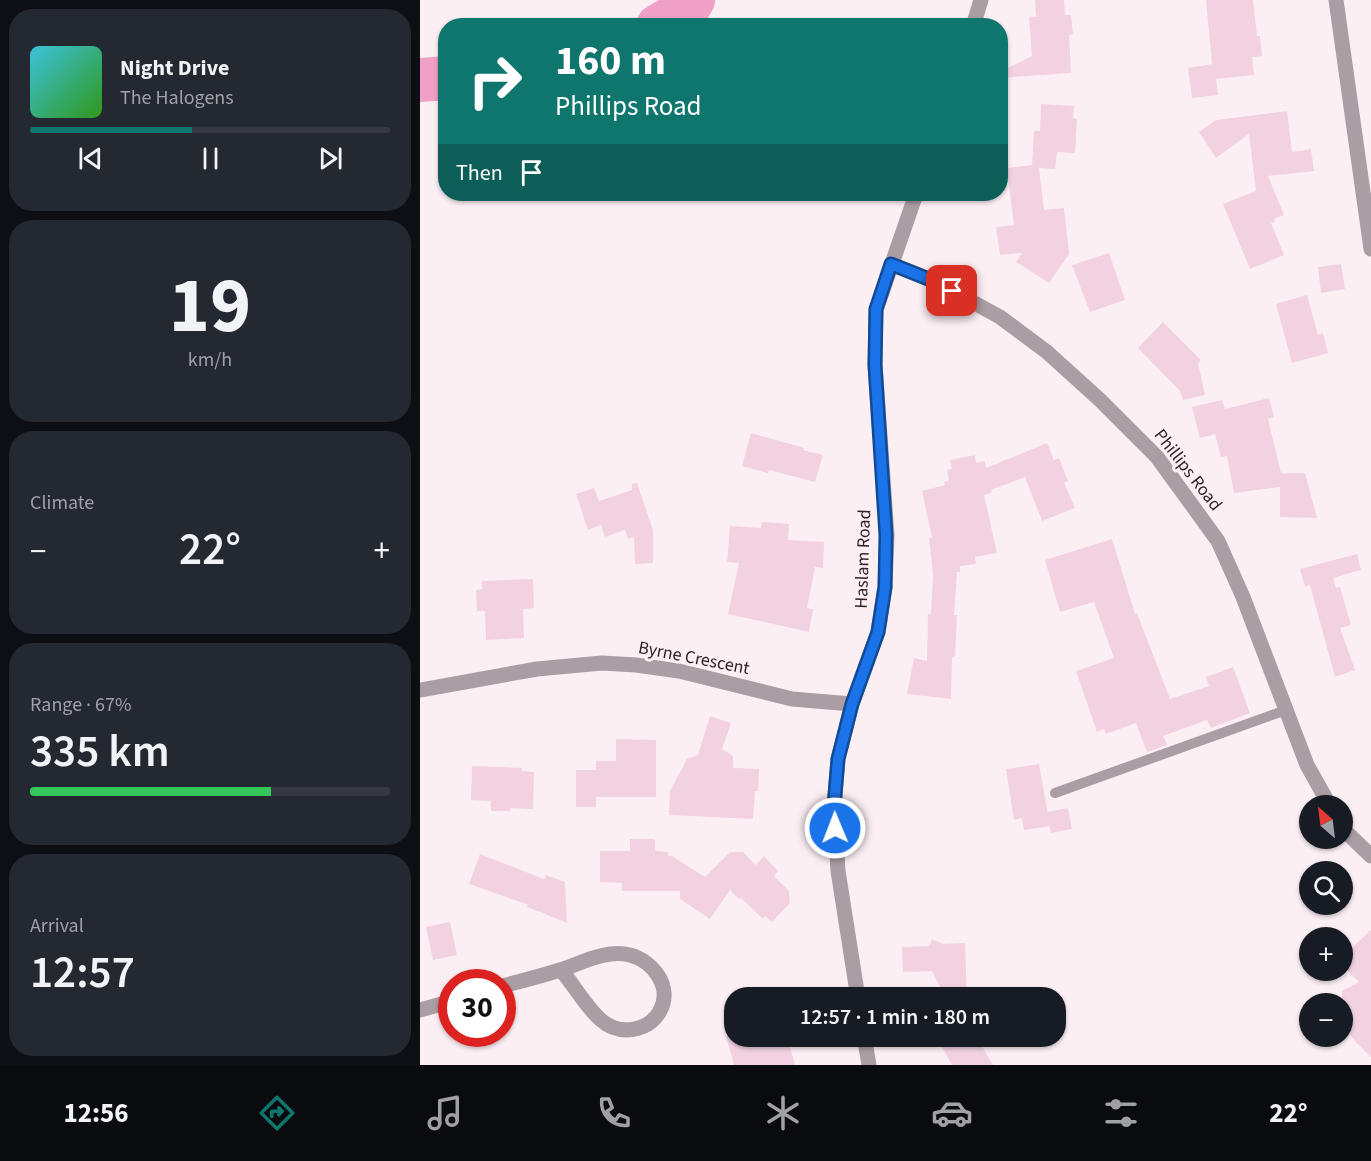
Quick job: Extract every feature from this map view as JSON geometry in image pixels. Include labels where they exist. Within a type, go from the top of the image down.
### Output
[{"type":"street","points":[[975,18],[981,0]]},
{"type":"street","points":[[1336,0],[1371,249]]},
{"type":"street","name":"Haslam Road","points":[[856,987],[838,871],[834,807],[838,759],[852,704],[878,632],[885,587],[886,535],[875,365],[876,309],[914,201]]},
{"type":"street","name":"Phillips Road","points":[[891,264],[936,282],[1000,318],[1029,338],[1100,400],[1157,458],[1218,541],[1243,597],[1307,765],[1324,795]]},
{"type":"street","name":"Byrne Crescent","points":[[420,690],[537,669],[602,663],[679,671],[792,699],[852,704]]},
{"type":"street","points":[[1353,839],[1371,856]]},
{"type":"street","points":[[516,982],[609,954],[629,954],[644,960],[658,973],[664,991],[660,1010],[649,1023],[633,1030],[617,1028],[601,1020],[561,970]]},
{"type":"street","points":[[420,1010],[438,1005]]},
{"type":"street","points":[[866,1047],[869,1065]]},
{"type":"lane","points":[[1055,793],[1286,710]]},
{"type":"building","points":[[1035,0],[1064,0],[1065,15],[1071,15],[1073,34],[1069,35],[1071,73],[1008,77],[1008,68],[1032,56],[1029,17],[1036,17]]},
{"type":"building","points":[[1206,0],[1253,0],[1262,56],[1252,57],[1254,75],[1216,79],[1218,95],[1192,98],[1188,68],[1212,64]]},
{"type":"building","points":[[1041,104],[1074,106],[1073,118],[1077,119],[1075,153],[1057,152],[1055,169],[1039,168],[1044,210],[1064,208],[1069,254],[1049,283],[1016,262],[1022,253],[1000,255],[996,227],[1014,225],[1008,168],[1032,165],[1034,131],[1040,131]]},
{"type":"building","points":[[1287,111],[1292,152],[1311,149],[1314,171],[1268,176],[1284,215],[1274,219],[1275,222],[1271,223],[1284,255],[1250,269],[1223,204],[1256,191],[1249,134],[1216,158],[1199,132],[1216,120]]},
{"type":"building","points":[[1109,253],[1125,300],[1090,312],[1072,265]]},
{"type":"building","points":[[1341,264],[1345,289],[1321,293],[1318,267]]},
{"type":"building","points":[[1307,295],[1318,335],[1323,333],[1328,353],[1292,363],[1276,304]]},
{"type":"building","points":[[1163,322],[1201,360],[1198,363],[1205,395],[1183,400],[1180,391],[1138,348]]},
{"type":"building","points":[[1269,398],[1274,417],[1268,419],[1281,473],[1305,473],[1317,518],[1280,517],[1280,487],[1234,493],[1227,456],[1221,457],[1215,434],[1200,438],[1192,407],[1222,400],[1225,409]]},
{"type":"building","points":[[751,433],[823,455],[815,482],[769,470],[768,473],[742,466]]},
{"type":"building","points":[[1047,443],[1054,460],[1059,458],[1068,481],[1064,483],[1075,508],[1042,521],[1025,477],[984,495],[997,553],[975,557],[976,564],[960,566],[960,572],[957,572],[954,615],[957,615],[955,657],[952,657],[951,699],[907,694],[914,658],[927,661],[928,614],[931,614],[933,576],[929,538],[932,538],[922,491],[945,485],[944,482],[949,481],[947,470],[952,469],[950,460],[975,455],[976,463],[985,461],[986,468]]},
{"type":"building","points":[[637,483],[653,530],[653,563],[635,564],[634,537],[628,539],[625,530],[605,537],[601,525],[588,530],[576,494],[594,488],[599,501],[632,490],[632,484]]},
{"type":"building","points":[[762,522],[789,524],[788,540],[824,542],[823,568],[815,567],[807,608],[813,609],[809,632],[728,614],[739,563],[727,562],[730,526],[761,528]]},
{"type":"building","points":[[1112,539],[1135,614],[1137,613],[1170,699],[1209,686],[1206,677],[1233,667],[1250,713],[1211,728],[1207,720],[1163,736],[1167,745],[1147,752],[1136,723],[1106,734],[1104,729],[1097,732],[1076,671],[1114,658],[1094,602],[1060,612],[1045,560]]},
{"type":"building","points":[[1357,554],[1361,570],[1333,578],[1336,588],[1340,587],[1351,625],[1340,628],[1355,670],[1335,677],[1310,585],[1305,587],[1300,569]]},
{"type":"building","points":[[533,579],[534,608],[523,609],[524,638],[486,640],[485,611],[477,611],[476,590],[482,589],[482,581]]},
{"type":"building","points":[[710,716],[731,723],[722,749],[733,756],[733,768],[759,769],[753,819],[669,815],[670,791],[687,759],[698,755]]},
{"type":"building","points":[[616,739],[656,740],[656,797],[596,797],[596,807],[576,807],[576,770],[596,770],[596,761],[616,761]]},
{"type":"building","points":[[1039,764],[1050,826],[1024,830],[1022,818],[1014,820],[1006,769]]},
{"type":"building","points":[[472,766],[522,768],[522,771],[534,772],[533,809],[510,808],[510,811],[491,811],[491,801],[471,800]]},
{"type":"building","points":[[1068,808],[1072,829],[1051,833],[1047,812]]},
{"type":"building","points":[[630,839],[655,839],[655,851],[668,852],[668,856],[672,856],[705,877],[730,852],[743,852],[756,865],[764,856],[778,871],[774,876],[789,891],[790,903],[772,922],[765,916],[763,919],[730,890],[710,919],[680,899],[680,891],[622,891],[622,883],[600,882],[600,851],[630,851]]},
{"type":"building","points":[[480,854],[544,879],[546,875],[565,882],[567,923],[525,906],[529,905],[469,884]]},
{"type":"building","points":[[450,922],[457,955],[433,960],[426,927]]},
{"type":"building","points":[[1371,930],[1371,1057],[1353,1038],[1353,993],[1342,993],[1359,982],[1353,976],[1353,947]]},
{"type":"building","points":[[932,939],[943,944],[965,943],[967,987],[940,987],[932,971],[903,972],[902,947],[929,946]]},
{"type":"building","points":[[729,1047],[790,1047],[795,1065],[734,1065]]},
{"type":"building","points":[[942,1047],[982,1047],[993,1065],[952,1065]]},
{"type":"waterway","points":[[672,18],[687,9],[693,0]]},
{"type":"waterway","points":[[420,80],[438,79]]},
{"type":"route","points":[[835,828],[834,807],[838,759],[852,704],[878,632],[885,587],[886,535],[875,365],[876,309],[891,264],[952,291]]}]
